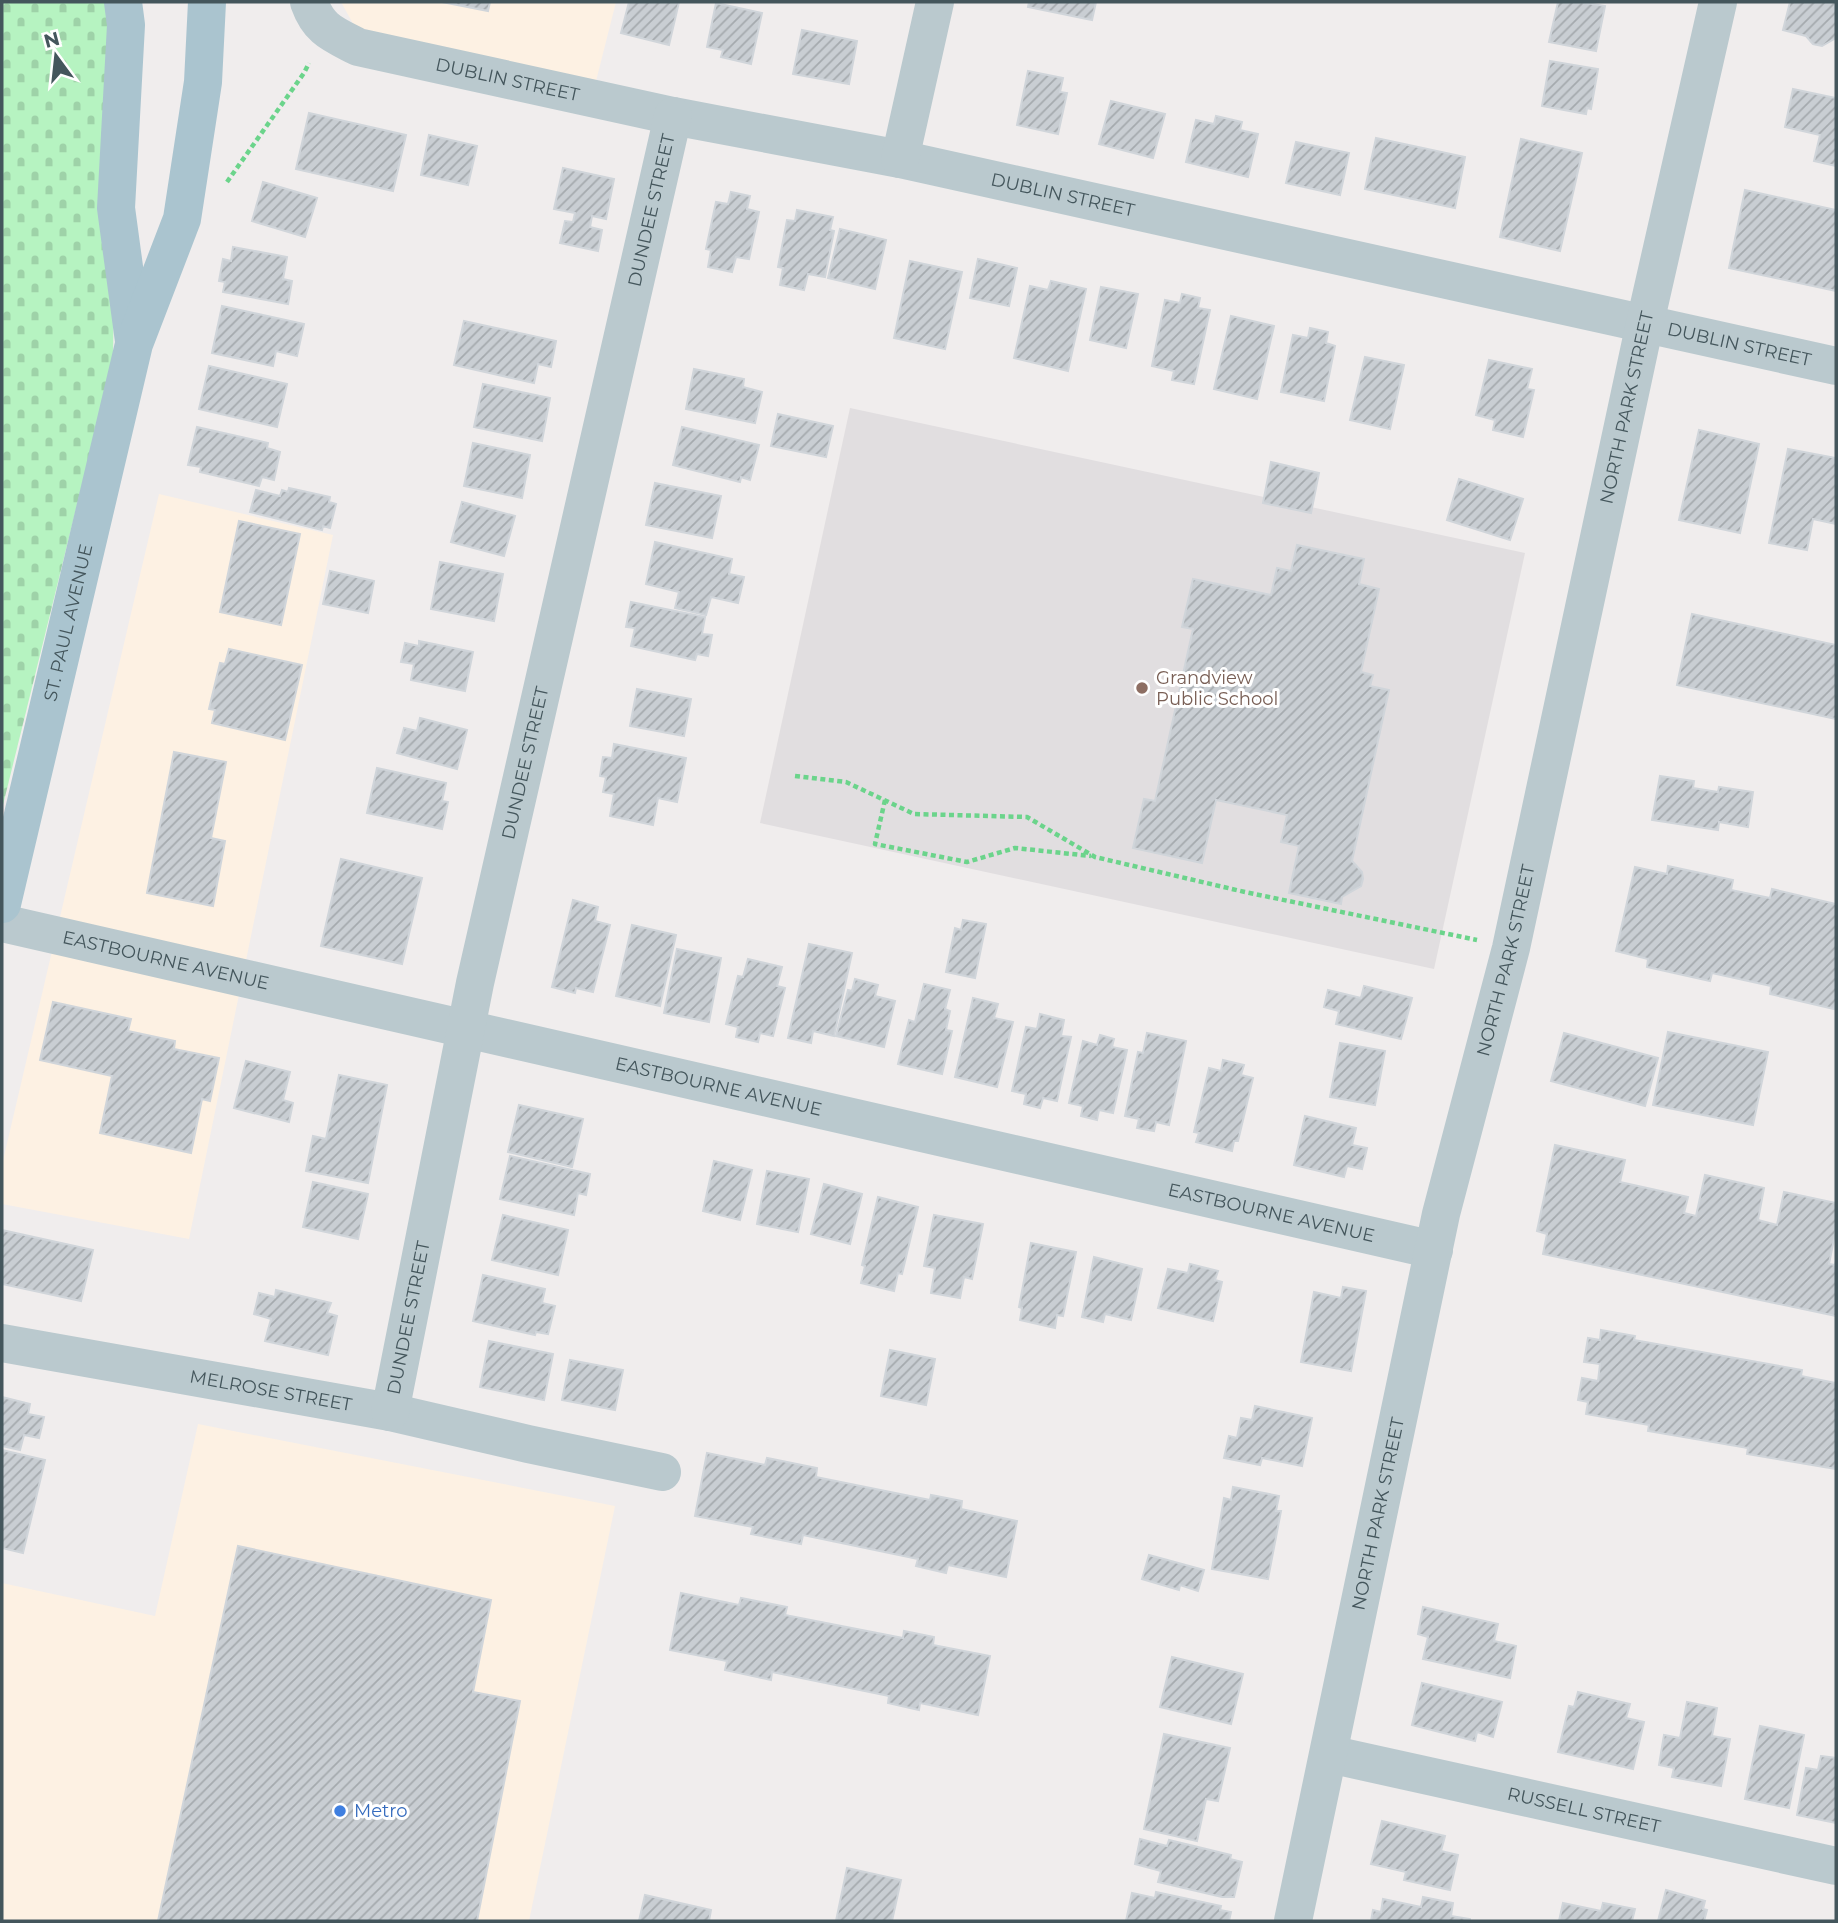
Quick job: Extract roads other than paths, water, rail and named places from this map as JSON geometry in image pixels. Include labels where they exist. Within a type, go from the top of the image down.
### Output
[{"type":"main road","name":"ST. PAUL AVENUE","points":[[122,2],[126,25],[116,208],[134,344]]},
{"type":"main road","name":"ST. PAUL AVENUE","points":[[2,904],[134,344],[182,219],[203,82],[207,2]]},
{"type":"street","points":[[900,159],[935,2]]},
{"type":"street","name":"NORTH PARK STREET","points":[[1293,1921],[1434,1250],[1511,948],[1645,323],[1718,2]]},
{"type":"street","name":"DUBLIN STREET","points":[[317,16],[358,47],[673,116],[900,159],[1836,366]]},
{"type":"street","name":"DUNDEE STREET","points":[[390,1412],[475,983],[673,116]]},
{"type":"street","name":"EASTBOURNE AVENUE","points":[[2,923],[1434,1250]]},
{"type":"street","name":"MELROSE STREET","points":[[2,1343],[390,1412],[662,1472]]},
{"type":"street","name":"RUSSELL STREET","points":[[1329,1754],[1836,1866]]},
{"type":"place","name":"Grandview Public School","points":[[1142,688]]},
{"type":"place","name":"Metro","points":[[340,1811]]}]
